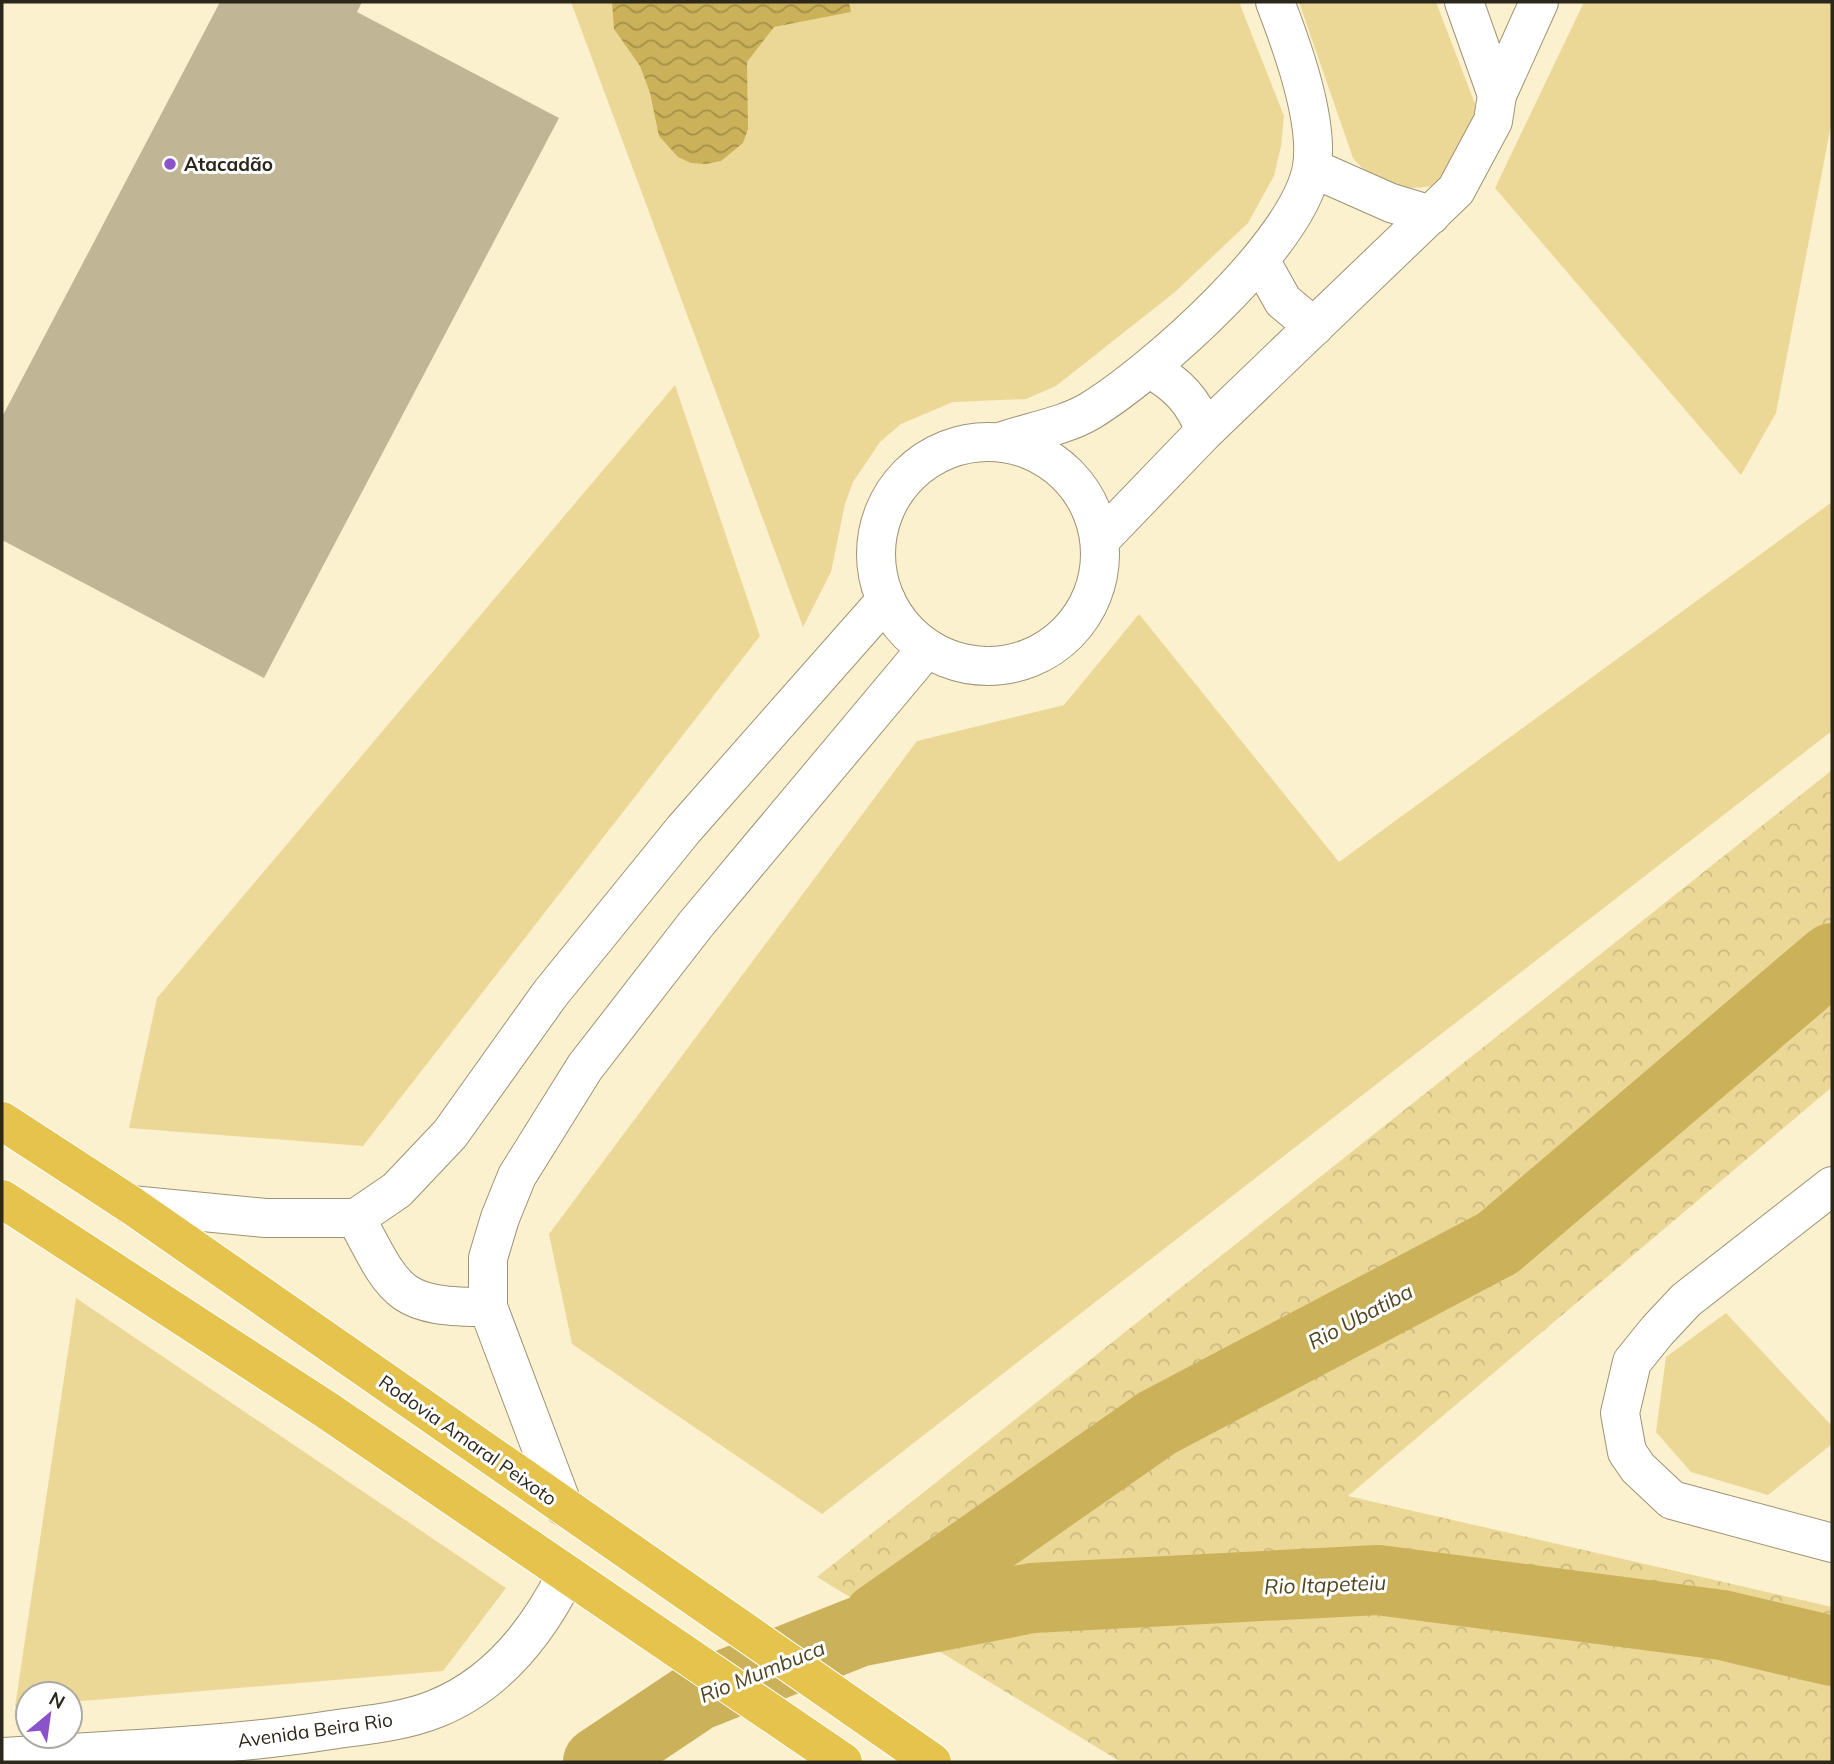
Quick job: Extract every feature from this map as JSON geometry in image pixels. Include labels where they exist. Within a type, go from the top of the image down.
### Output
[{"type":"highway","name":"Rodovia Amaral Peixoto","points":[[2,1121],[131,1205],[932,1762]]},
{"type":"highway","points":[[2,1199],[325,1409],[843,1762]]},
{"type":"street","points":[[1000,442],[1036,452],[1067,473],[1089,503],[1101,539],[1100,575],[1087,609],[1064,638],[1034,657],[998,666],[962,663],[928,649],[903,627],[886,600],[876,567],[877,534],[888,502],[907,475],[934,454],[966,443],[1000,442],[1088,412],[1150,369],[1272,248],[1298,204],[1312,168],[1312,140],[1305,100],[1275,2]]},
{"type":"street","points":[[1464,2],[1497,95]]},
{"type":"street","points":[[1101,539],[1205,431],[1456,190],[1493,121],[1497,95],[1539,2]]},
{"type":"street","points":[[1312,168],[1391,203],[1431,215]]},
{"type":"street","points":[[1260,260],[1283,301],[1314,327]]},
{"type":"street","points":[[1150,369],[1169,379],[1185,394],[1197,411],[1205,431]]},
{"type":"street","points":[[131,1205],[265,1218],[356,1218],[397,1189],[450,1133],[550,994],[684,829],[886,600]]},
{"type":"street","points":[[564,1506],[488,1307],[488,1258],[500,1217],[517,1176],[584,1067],[704,914],[928,649]]},
{"type":"street","points":[[1832,1186],[1686,1300],[1657,1331],[1632,1362],[1620,1413],[1627,1452],[1638,1468],[1672,1500],[1832,1543]]},
{"type":"street","points":[[356,1218],[393,1283],[417,1301],[442,1306],[488,1307]]},
{"type":"street","name":"Avenida Beira Rio","points":[[2,1757],[246,1741],[386,1721],[436,1709],[478,1685],[516,1652],[548,1610],[566,1575]]},
{"type":"green space","points":[[571,2],[1239,2],[1284,116],[1281,146],[1274,176],[1248,223],[1175,292],[1056,386],[1026,399],[953,402],[901,424],[880,442],[853,482],[845,504],[831,572],[803,627]]},
{"type":"green space","points":[[1299,2],[1436,2],[1475,104],[1478,120],[1439,184],[1415,188],[1392,184],[1371,174],[1353,158]]},
{"type":"green space","points":[[1584,2],[1832,2],[1832,120],[1776,413],[1741,475],[1495,188]]},
{"type":"green space","points":[[675,385],[760,636],[363,1146],[129,1128],[157,998]]},
{"type":"green space","points":[[1832,502],[1832,731],[822,1514],[572,1344],[549,1234],[917,741],[1064,705],[1139,614],[1339,862]]},
{"type":"green space","points":[[1832,770],[1832,1087],[1348,1496],[1832,1607],[1832,1762],[1121,1762],[817,1577]]},
{"type":"green space","points":[[76,1298],[506,1588],[443,1671],[84,1701],[84,1680],[19,1680]]},
{"type":"green space","points":[[1726,1313],[1832,1426],[1832,1444],[1768,1495],[1691,1472],[1656,1432],[1666,1357]]},
{"type":"water","points":[[612,2],[849,2],[851,12],[774,27],[747,62],[748,129],[743,143],[721,161],[706,164],[691,163],[678,157],[659,136],[650,93],[640,66],[614,29]]},
{"type":"building","points":[[220,2],[362,2],[357,12],[559,118],[264,678],[2,540],[2,417]]},
{"type":"waterway","name":"Rio Ubatiba","points":[[878,1618],[1157,1423],[1498,1243],[1832,958]]},
{"type":"waterway","name":"Rio Itapeteiu","points":[[598,1762],[697,1696],[858,1632],[1032,1598],[1378,1580],[1722,1625],[1832,1651]]},
{"type":"place","name":"Atacadão","points":[[170,164]]},
{"type":"water label","name":"Rio Mumbuca","points":[[762,1671]]}]
